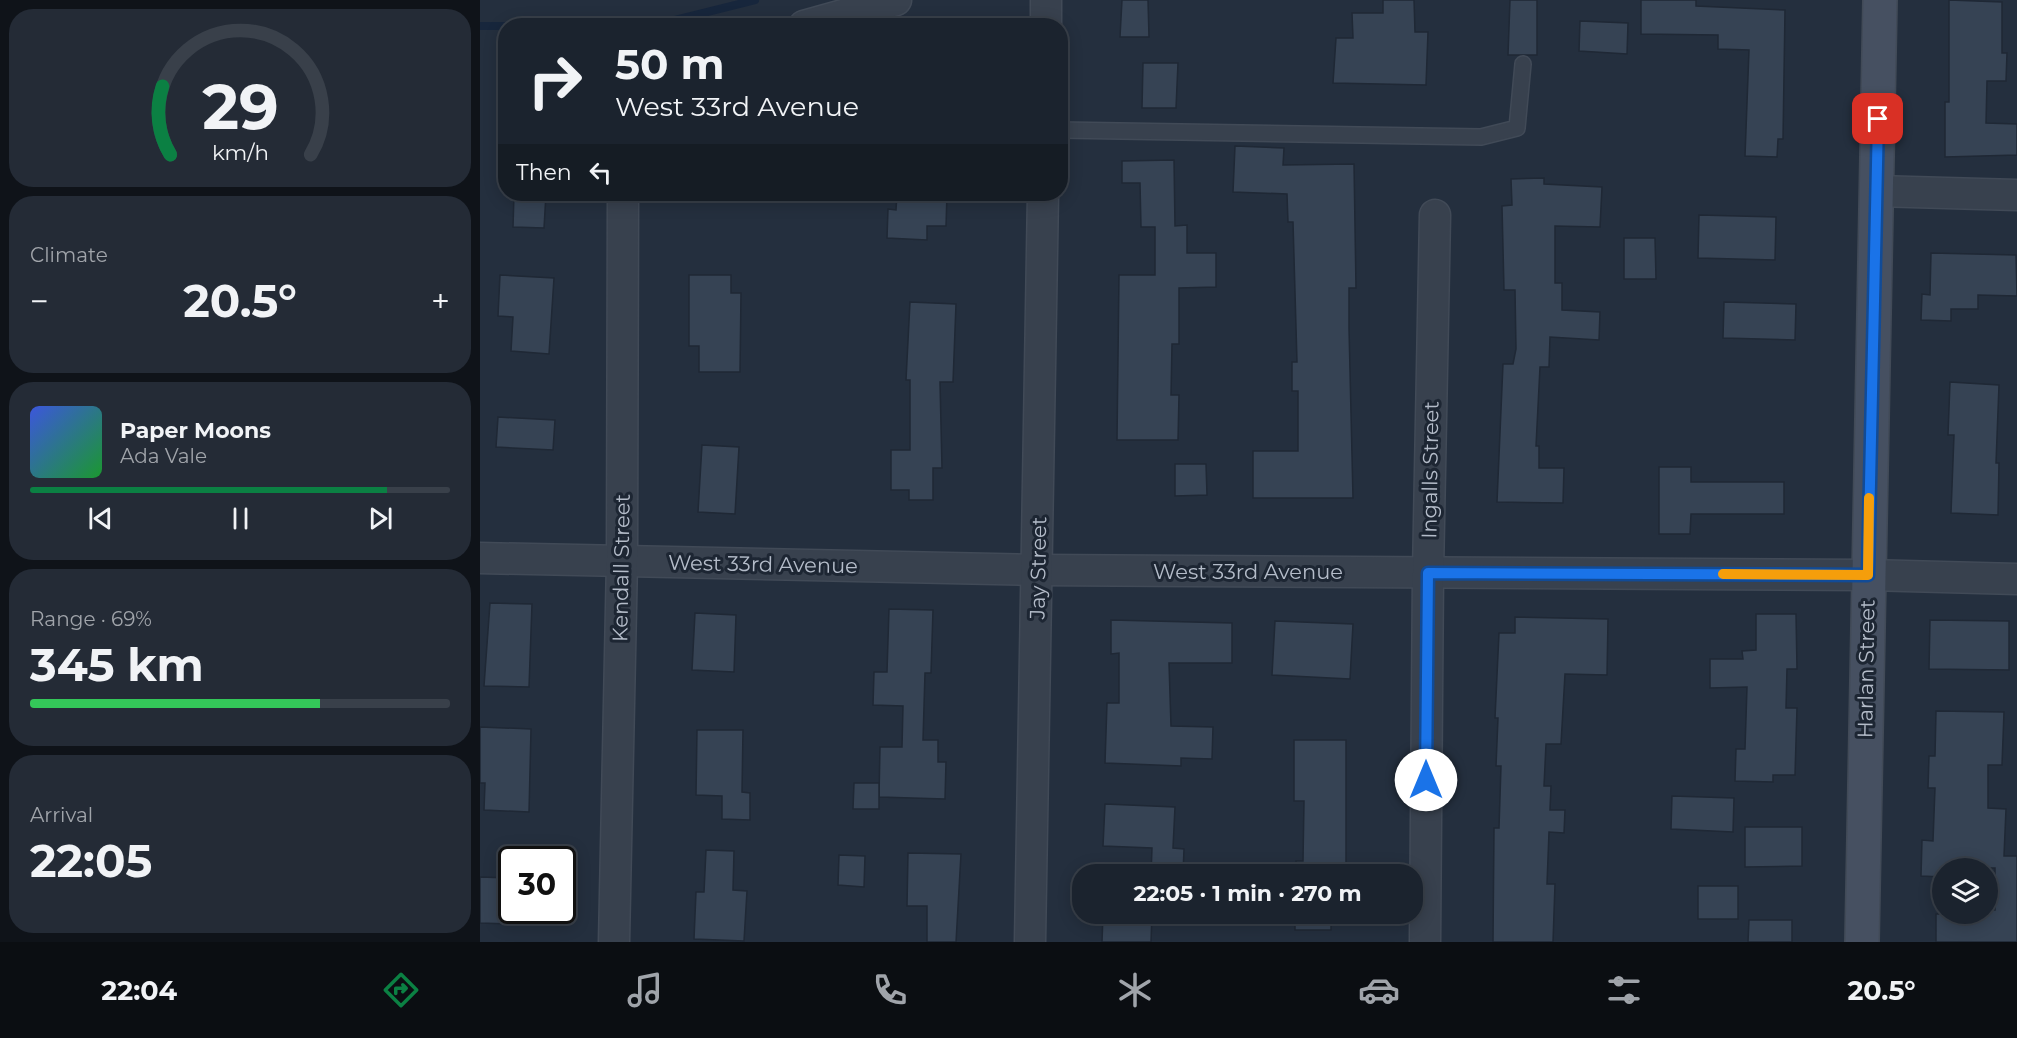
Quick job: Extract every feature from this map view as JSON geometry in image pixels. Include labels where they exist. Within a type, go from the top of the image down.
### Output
[{"type":"street","points":[[832,18],[896,0]]},
{"type":"street","points":[[1046,0],[1046,18]]},
{"type":"street","name":"Harlan Street","points":[[1862,942],[1880,0]]},
{"type":"street","points":[[1876,191],[2017,195]]},
{"type":"street","name":"Kendall Street","points":[[614,942],[622,560],[623,201]]},
{"type":"street","name":"Jay Street","points":[[1030,942],[1043,201]]},
{"type":"street","name":"Ingalls Street","points":[[1425,942],[1428,573],[1435,215]]},
{"type":"street","name":"West 33rd Avenue","points":[[480,558],[1038,570],[1868,575],[2017,579]]},
{"type":"lane","points":[[1068,130],[1481,137],[1516,128],[1523,64]]},
{"type":"building","points":[[1122,0],[1148,0],[1149,37],[1120,37]]},
{"type":"building","points":[[1383,0],[1414,0],[1415,32],[1428,32],[1426,85],[1333,83],[1336,38],[1353,38],[1352,13],[1383,13]]},
{"type":"building","points":[[1510,0],[1537,0],[1537,55],[1508,55]]},
{"type":"building","points":[[1641,0],[1696,0],[1696,6],[1785,10],[1783,139],[1778,139],[1777,157],[1745,156],[1749,50],[1718,49],[1718,35],[1641,34]]},
{"type":"building","points":[[1949,0],[2002,2],[2002,53],[2007,53],[2006,81],[1987,81],[1986,123],[2017,124],[2017,155],[1945,157],[1945,102],[1949,102]]},
{"type":"building","points":[[1580,21],[1628,23],[1627,54],[1579,51]]},
{"type":"building","points":[[1143,63],[1178,63],[1176,108],[1142,108]]},
{"type":"building","points":[[1235,146],[1284,148],[1283,165],[1354,164],[1356,288],[1349,288],[1353,498],[1253,498],[1253,451],[1298,451],[1298,391],[1292,391],[1292,362],[1297,362],[1293,222],[1288,222],[1287,194],[1233,192]]},
{"type":"building","points":[[1174,160],[1175,226],[1187,225],[1187,253],[1216,253],[1216,287],[1179,288],[1179,344],[1172,344],[1171,395],[1179,395],[1178,440],[1117,440],[1119,275],[1155,275],[1155,227],[1141,227],[1140,183],[1122,183],[1122,161]]},
{"type":"building","points":[[1544,178],[1544,184],[1602,187],[1600,227],[1555,226],[1555,283],[1562,283],[1562,310],[1600,312],[1599,340],[1550,337],[1549,367],[1540,367],[1536,446],[1539,446],[1539,468],[1564,468],[1563,503],[1497,502],[1503,364],[1513,364],[1516,349],[1515,290],[1504,290],[1502,206],[1512,205],[1511,179]]},
{"type":"building","points":[[514,201],[546,201],[544,228],[513,227]]},
{"type":"building","points":[[897,201],[947,201],[946,226],[927,226],[927,240],[887,238],[888,209],[896,210]]},
{"type":"building","points":[[1699,215],[1776,217],[1775,260],[1698,258]]},
{"type":"building","points":[[1624,238],[1655,238],[1656,279],[1624,279]]},
{"type":"building","points":[[1931,253],[2016,255],[2017,296],[1978,295],[1978,309],[1951,309],[1951,321],[1921,320],[1922,294],[1930,295]]},
{"type":"building","points":[[500,275],[554,278],[549,354],[511,351],[513,317],[498,316]]},
{"type":"building","points":[[689,275],[731,275],[731,293],[741,293],[740,372],[699,372],[699,346],[689,346]]},
{"type":"building","points":[[910,302],[956,304],[953,382],[940,382],[942,468],[933,468],[933,500],[909,500],[909,490],[891,490],[891,450],[910,450],[910,380],[906,380]]},
{"type":"building","points":[[1724,302],[1796,304],[1795,340],[1723,338]]},
{"type":"building","points":[[1950,382],[1999,385],[1996,463],[1999,463],[1998,515],[1951,513],[1954,435],[1948,435]]},
{"type":"building","points":[[498,417],[555,420],[553,450],[496,447]]},
{"type":"building","points":[[702,445],[739,447],[735,514],[698,512]]},
{"type":"building","points":[[1175,464],[1206,464],[1207,495],[1175,496]]},
{"type":"building","points":[[1659,467],[1691,467],[1691,482],[1784,482],[1784,514],[1691,514],[1690,534],[1659,534]]},
{"type":"building","points":[[490,603],[532,604],[529,687],[484,686]]},
{"type":"building","points":[[889,609],[933,610],[931,673],[925,673],[923,740],[938,740],[938,762],[946,762],[945,799],[879,797],[880,747],[902,747],[903,706],[873,705],[874,672],[887,672]]},
{"type":"building","points":[[695,613],[736,615],[734,672],[692,670]]},
{"type":"building","points":[[1756,614],[1796,614],[1797,669],[1787,669],[1786,708],[1797,708],[1795,775],[1773,775],[1773,782],[1735,781],[1736,749],[1745,749],[1747,687],[1710,688],[1710,659],[1743,659],[1742,651],[1756,650]]},
{"type":"building","points":[[1515,617],[1608,619],[1607,675],[1565,674],[1561,744],[1546,744],[1544,786],[1551,786],[1550,810],[1565,810],[1564,833],[1549,832],[1547,884],[1555,884],[1553,942],[1493,942],[1494,828],[1499,828],[1501,766],[1496,766],[1498,718],[1495,718],[1499,633],[1515,633]]},
{"type":"building","points":[[1111,620],[1232,623],[1232,663],[1169,663],[1171,726],[1213,727],[1212,759],[1181,758],[1181,766],[1105,763],[1107,703],[1119,703],[1119,653],[1111,654]]},
{"type":"building","points":[[1930,620],[2009,621],[2009,670],[1929,669]]},
{"type":"building","points":[[1275,621],[1353,624],[1350,679],[1272,675]]},
{"type":"building","points":[[1936,711],[2004,712],[2002,765],[1988,765],[1988,808],[2006,809],[2004,856],[2017,856],[2017,942],[1936,942],[1936,924],[1998,924],[1998,858],[1932,858],[1932,877],[1921,876],[1922,840],[1933,841],[1935,788],[1928,788],[1929,756],[1935,756]]},
{"type":"building","points":[[480,727],[531,729],[529,812],[484,810],[485,783],[480,783]]},
{"type":"building","points":[[697,730],[743,730],[742,792],[750,793],[750,820],[722,819],[722,796],[696,795]]},
{"type":"building","points":[[1294,740],[1346,740],[1346,864],[1296,864],[1296,861],[1303,861],[1304,801],[1294,801]]},
{"type":"building","points":[[854,783],[879,783],[879,809],[853,809]]},
{"type":"building","points":[[1672,796],[1734,798],[1733,832],[1671,829]]},
{"type":"building","points":[[1105,804],[1175,807],[1173,848],[1184,849],[1183,864],[1151,864],[1152,848],[1103,846]]},
{"type":"building","points":[[1745,827],[1802,827],[1802,866],[1745,867]]},
{"type":"building","points":[[706,850],[734,851],[733,890],[747,891],[744,941],[694,939],[696,892],[704,892]]},
{"type":"building","points":[[908,853],[961,854],[956,942],[927,942],[927,906],[907,906]]},
{"type":"building","points":[[839,855],[865,856],[864,887],[838,885]]},
{"type":"building","points":[[480,877],[498,878],[498,924],[480,923]]},
{"type":"building","points":[[1698,886],[1738,886],[1738,919],[1698,919]]},
{"type":"building","points":[[1749,920],[1792,920],[1792,942],[1748,942]]},
{"type":"building","points":[[1103,924],[1152,924],[1151,942],[1102,942]]},
{"type":"building","points":[[1295,924],[1331,924],[1331,930],[1295,930]]},
{"type":"waterway","points":[[683,18],[755,0]]},
{"type":"waterway","points":[[480,26],[498,26]]},
{"type":"slow traffic","points":[[1723,574],[1868,575],[1869,498]]},
{"type":"route","points":[[1426,780],[1428,573],[1868,575],[1878,119]]}]
